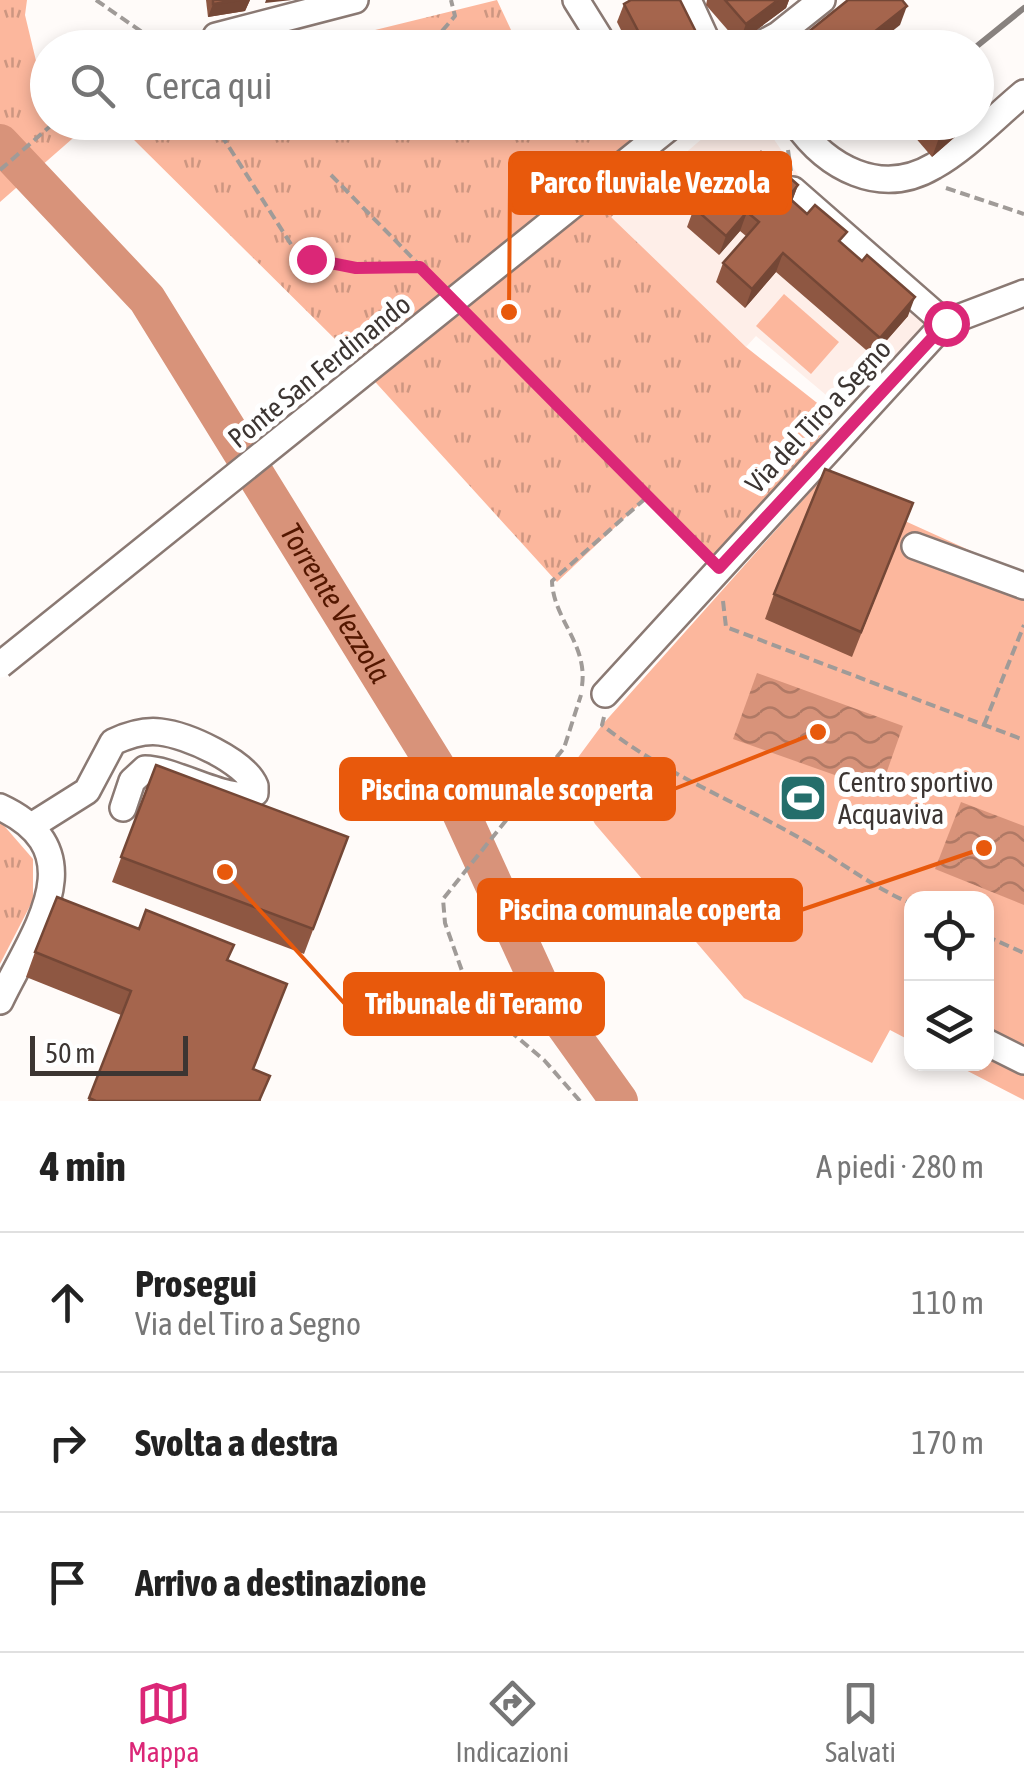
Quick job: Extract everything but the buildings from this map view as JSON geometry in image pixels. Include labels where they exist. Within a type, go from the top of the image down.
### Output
[{"type":"street","points":[[239,30],[354,0]]},
{"type":"street","points":[[576,0],[595,30]]},
{"type":"street","points":[[788,30],[822,0]]},
{"type":"street","points":[[692,8],[713,30]]},
{"type":"street","points":[[994,117],[1024,93]]},
{"type":"street","name":"Ponte San Ferdinando","points":[[0,665],[654,140]]},
{"type":"street","points":[[804,140],[839,169],[871,177],[908,176],[933,167],[966,140]]},
{"type":"street","points":[[793,190],[946,323]]},
{"type":"street","name":"Via del Tiro a Segno","points":[[605,694],[946,323],[1024,293]]},
{"type":"street","points":[[915,546],[1024,586]]},
{"type":"street","points":[[32,826],[87,791],[113,742],[138,734],[166,733],[236,762],[255,786],[255,793],[237,796],[160,769],[145,769],[132,781],[123,808]]},
{"type":"street","points":[[0,806],[32,826],[50,852],[50,891],[4,993]]},
{"type":"street","points":[[994,1046],[1024,1061]]},
{"type":"path","points":[[96,0],[139,30]]},
{"type":"path","points":[[443,30],[455,16],[451,0]]},
{"type":"path","points":[[0,170],[35,140]]},
{"type":"path","points":[[224,140],[294,249],[311,259],[356,268],[420,267]]},
{"type":"path","points":[[791,140],[793,190]]},
{"type":"path","points":[[331,175],[447,294]]},
{"type":"path","points":[[908,176],[1024,214]]},
{"type":"path","points":[[460,307],[719,568]]},
{"type":"path","points":[[580,1101],[544,1060],[472,999],[445,923],[444,899],[457,876],[564,748],[577,714],[585,669],[552,580],[647,497]]},
{"type":"path","points":[[984,725],[1024,625]]},
{"type":"path","points":[[726,627],[1024,740]]},
{"type":"path","points":[[620,740],[679,779],[799,837],[857,876],[904,900]]},
{"type":"path","points":[[994,940],[1024,953]]},
{"type":"shaded area","points":[[701,140],[774,140],[814,198],[940,313],[845,411],[756,336],[746,347],[611,217]]},
{"type":"green space","points":[[0,0],[27,0],[30,140],[71,140],[0,202]]},
{"type":"green space","points":[[497,0],[511,30],[375,30]]},
{"type":"green space","points":[[134,140],[651,140],[670,166],[611,217],[746,347],[835,417],[719,568],[647,497],[557,582],[348,352]]},
{"type":"green space","points":[[784,294],[839,342],[811,374],[756,326]]},
{"type":"green space","name":"Centro sportivo Acquaviva","points":[[819,482],[1024,575],[1024,1100],[968,1071],[994,1071],[994,891],[904,891],[904,1037],[890,1030],[872,1063],[744,998],[595,824],[568,771],[602,725]]},
{"type":"green space","points":[[0,821],[33,859],[33,900],[0,964]]},
{"type":"water","points":[[757,673],[903,726],[880,791],[733,739]]},
{"type":"water","points":[[961,802],[1024,826],[1024,905],[935,869]]},
{"type":"waterway","name":"Torrente Vezzola","points":[[0,143],[147,299],[450,789],[546,999],[619,1101]]},
{"type":"railway","points":[[994,32],[1024,8]]},
{"type":"place","name":"Parco fluviale Vezzola","points":[[509,312]]},
{"type":"place","name":"Piscina comunale scoperta","points":[[818,732]]},
{"type":"place","name":"Centro sportivo Acquaviva","points":[[803,798]]},
{"type":"place","name":"Piscina comunale coperta","points":[[984,848]]},
{"type":"place","name":"Tribunale di Teramo","points":[[225,872]]},
{"type":"route","points":[[311,259],[356,268],[420,267],[719,568],[946,323]]}]
